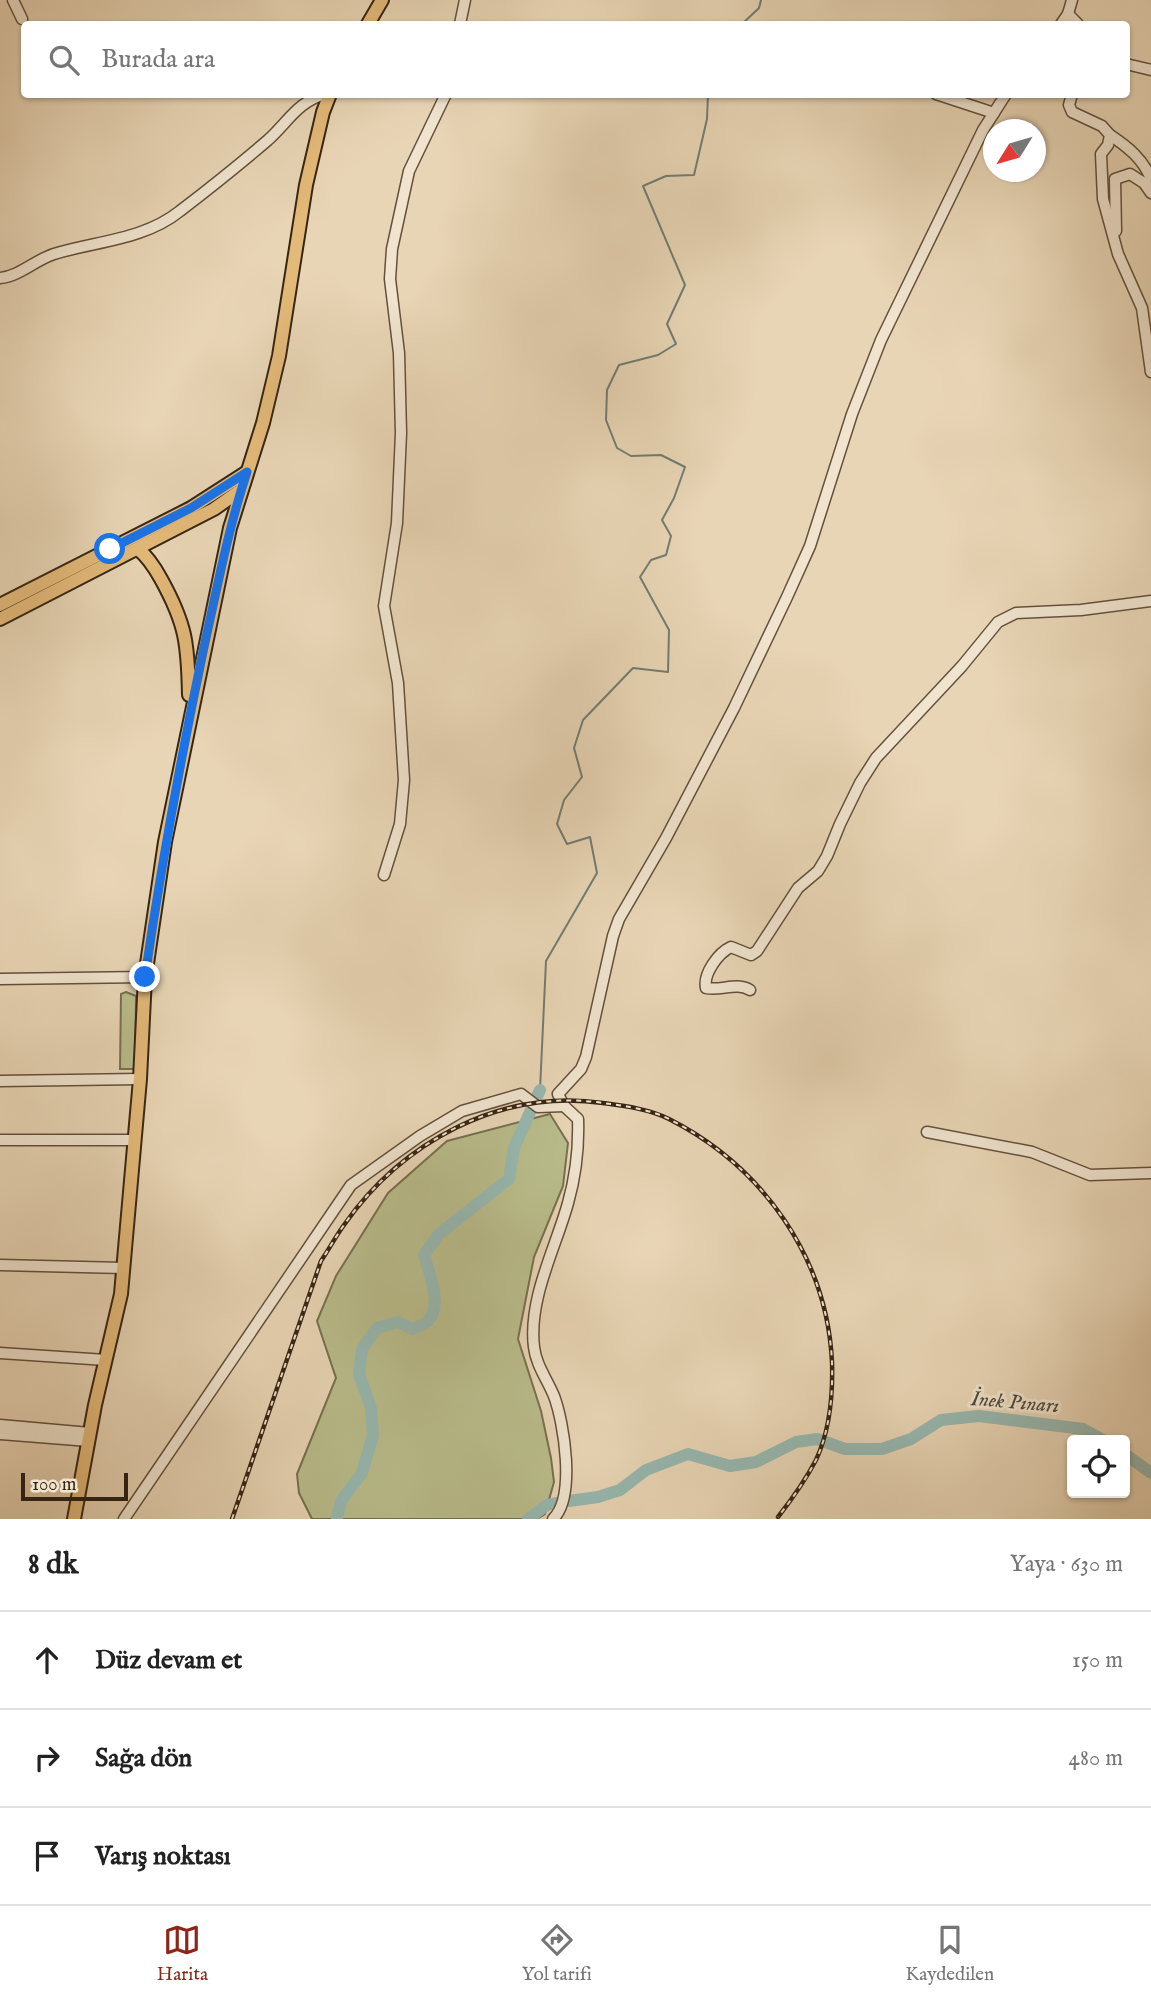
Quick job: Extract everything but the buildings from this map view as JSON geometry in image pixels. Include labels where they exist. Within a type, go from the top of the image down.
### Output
[{"type":"main road","points":[[370,21],[382,0]]},
{"type":"main road","points":[[74,1519],[121,1294],[140,1079],[145,977],[165,842],[230,528],[263,423],[279,356],[306,186],[327,98]]},
{"type":"main road","points":[[0,605],[191,508],[247,472]]},
{"type":"main road","points":[[0,619],[214,509],[241,490]]},
{"type":"main road","points":[[138,549],[156,570],[179,611],[187,644],[189,716]]},
{"type":"street","points":[[13,0],[22,19]]},
{"type":"street","points":[[461,21],[465,0]]},
{"type":"street","points":[[1063,21],[1069,14],[1072,0]]},
{"type":"street","points":[[1069,14],[1075,21]]},
{"type":"street","points":[[1130,65],[1151,70]]},
{"type":"street","points":[[0,278],[51,254],[144,232],[160,224],[178,213],[266,141],[300,105],[312,98]]},
{"type":"street","points":[[384,875],[400,824],[404,780],[398,682],[384,606],[397,523],[401,433],[399,353],[390,279],[392,248],[409,171],[444,98]]},
{"type":"street","points":[[948,98],[994,113]]},
{"type":"street","points":[[554,1519],[564,1497],[566,1451],[554,1397],[537,1361],[534,1319],[548,1260],[568,1203],[579,1154],[578,1119],[564,1106],[558,1094],[581,1069],[586,1056],[619,919],[666,838],[787,597],[810,546],[852,414],[881,340],[983,130],[1003,98]]},
{"type":"street","points":[[1071,98],[1069,104],[1072,112],[1102,126],[1130,149],[1147,169],[1151,179]]},
{"type":"street","points":[[1110,135],[1108,145],[1101,154],[1102,199],[1117,245]]},
{"type":"street","points":[[1151,193],[1144,183],[1130,174],[1115,179],[1118,254],[1147,321],[1151,372]]},
{"type":"street","points":[[750,990],[744,986],[711,989],[706,988],[704,982],[711,967],[725,950],[731,947],[751,955],[757,951],[798,888],[818,871],[860,783],[876,758],[962,666],[998,622],[1016,613],[1081,610],[1151,601]]},
{"type":"street","points":[[0,979],[145,977]]},
{"type":"street","points":[[0,1081],[140,1079]]},
{"type":"street","points":[[124,1519],[351,1185],[420,1136],[462,1111],[521,1094],[538,1107],[564,1106]]},
{"type":"street","points":[[927,1132],[1032,1152],[1090,1175],[1151,1173]]},
{"type":"street","points":[[0,1140],[135,1140]]},
{"type":"street","points":[[0,1265],[123,1268]]},
{"type":"street","points":[[0,1353],[106,1360]]},
{"type":"street","points":[[0,1425],[89,1437]]},
{"type":"street","points":[[0,1434],[89,1437]]},
{"type":"green space","points":[[126,992],[136,996],[135,1069],[120,1069],[121,994]]},
{"type":"green space","points":[[550,1114],[568,1143],[563,1186],[534,1257],[518,1339],[541,1411],[551,1458],[554,1482],[545,1514],[537,1519],[312,1519],[299,1493],[297,1474],[336,1378],[317,1321],[336,1276],[388,1193],[447,1141]]},
{"type":"waterway","points":[[745,21],[759,8],[761,0]]},
{"type":"waterway","points":[[540,1090],[546,961],[597,873],[590,837],[567,844],[557,824],[564,800],[582,777],[574,748],[583,720],[633,668],[668,672],[669,630],[640,577],[651,560],[666,555],[671,536],[662,520],[674,498],[685,467],[661,455],[631,456],[617,448],[606,420],[607,390],[619,365],[658,355],[676,344],[667,324],[685,285],[643,186],[666,176],[694,175],[707,119],[708,98]]},
{"type":"waterway","points":[[337,1519],[341,1501],[362,1473],[373,1435],[371,1408],[359,1374],[362,1349],[377,1328],[398,1322],[412,1329],[428,1321],[435,1298],[424,1255],[439,1234],[509,1179],[514,1148],[540,1090]]},
{"type":"waterway","name":"İnek Pınarı","points":[[569,1501],[598,1497],[620,1490],[646,1470],[688,1454],[730,1466],[756,1462],[796,1442],[817,1439],[845,1449],[882,1449],[911,1439],[941,1420],[979,1416],[1083,1429],[1094,1435]]},
{"type":"waterway","name":"İnek Pınarı","points":[[1130,1458],[1151,1473]]},
{"type":"waterway","name":"İnek Pınarı","points":[[528,1519],[547,1505],[556,1503]]},
{"type":"railway","points":[[232,1519],[321,1261],[344,1225],[368,1195],[395,1169],[425,1146],[457,1127],[492,1113],[528,1104],[565,1101],[603,1103],[645,1110],[669,1119],[702,1139],[733,1162],[760,1189],[784,1219],[803,1251],[818,1286],[827,1323],[832,1362],[831,1399],[825,1437],[816,1460],[778,1517]]},
{"type":"route","points":[[110,549],[191,508],[247,472],[230,528],[189,716],[165,842],[145,977]]}]
